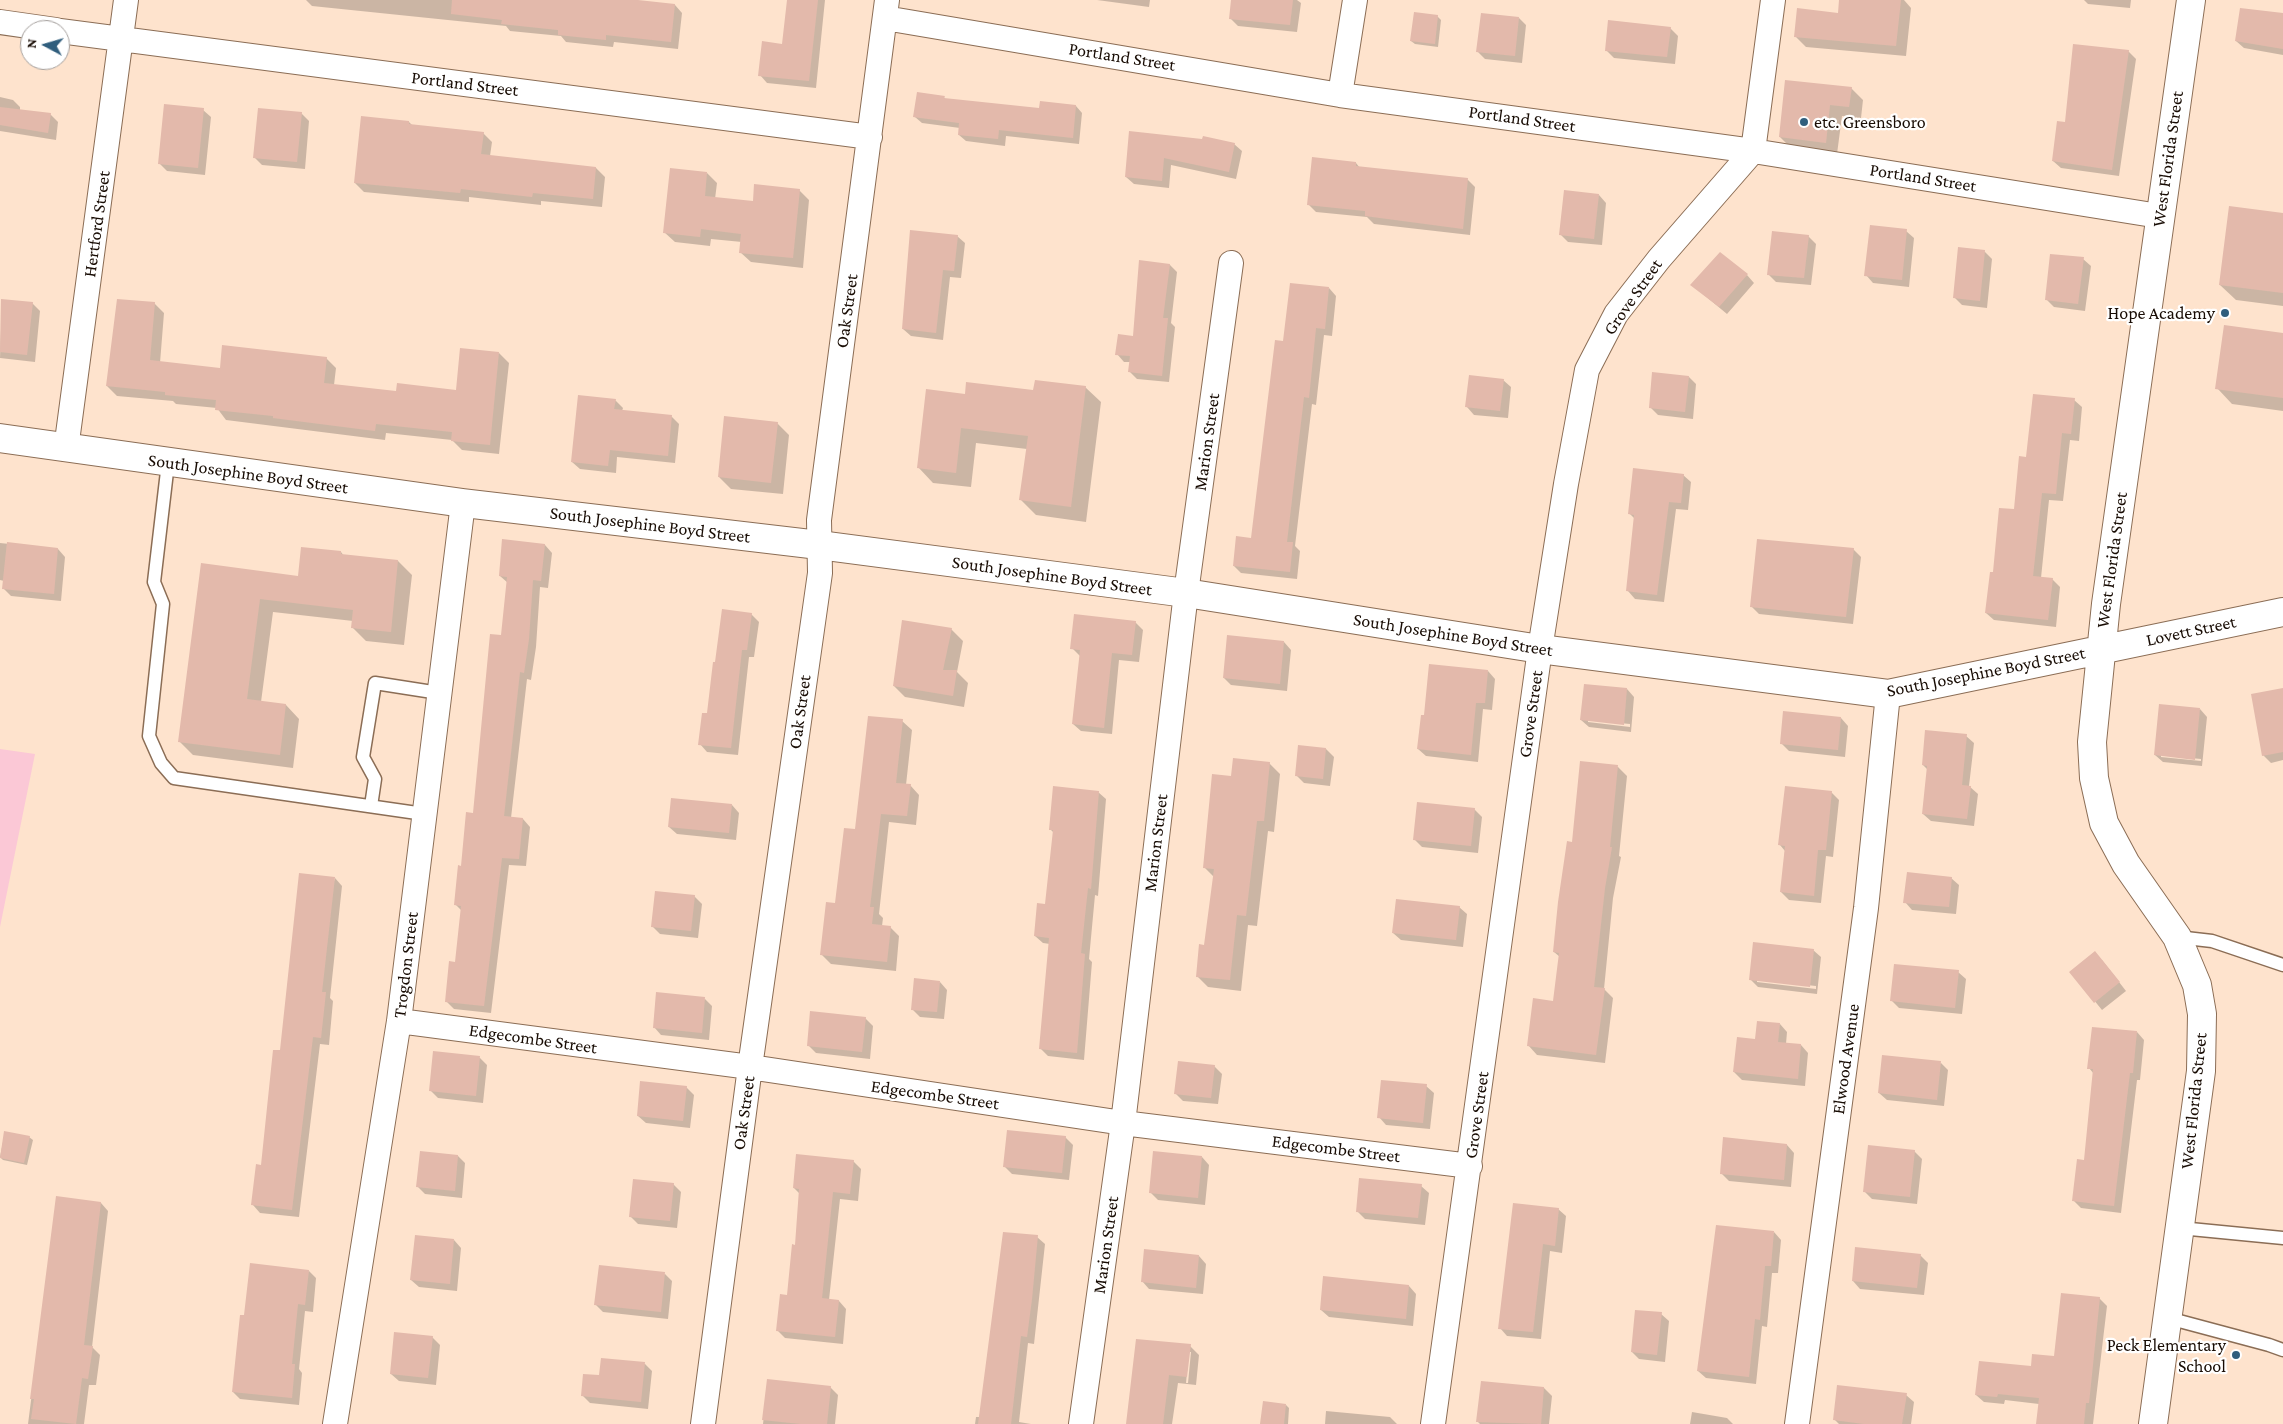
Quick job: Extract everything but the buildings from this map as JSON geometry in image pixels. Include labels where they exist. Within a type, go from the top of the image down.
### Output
[{"type":"main road","name":"West Florida Street","points":[[2153,1424],[2201,1071],[2202,1014],[2197,985],[2177,937],[2126,864],[2104,823],[2094,778],[2092,742],[2100,650],[2159,216],[2191,0]]},
{"type":"main road","name":"South Josephine Boyd Street","points":[[0,438],[66,449],[463,503],[819,545],[1186,593],[1540,649],[1888,694],[2100,650]]},
{"type":"main road","name":"Lovett Street","points":[[2100,650],[2283,612]]},
{"type":"street","name":"Hertford Street","points":[[66,449],[126,0]]},
{"type":"street","points":[[1340,95],[1355,0]]},
{"type":"street","points":[[1752,151],[1773,0]]},
{"type":"street","name":"Portland Street","points":[[886,9],[1340,95],[1752,151],[2159,216]]},
{"type":"street","name":"Oak Street","points":[[703,1424],[750,1067],[820,573],[819,520],[886,9]]},
{"type":"street","points":[[0,22],[20,25]]},
{"type":"street","name":"Portland Street","points":[[70,32],[870,137]]},
{"type":"street","name":"Grove Street","points":[[1433,1424],[1540,649],[1566,484],[1587,370],[1616,314],[1659,259],[1752,151]]},
{"type":"street","name":"Marion Street","points":[[1081,1424],[1123,1123],[1186,593],[1231,263]]},
{"type":"street","name":"Trogdon Street","points":[[335,1424],[399,1021],[463,503]]},
{"type":"street","name":"Elwood Avenue","points":[[1796,1424],[1866,908],[1888,694]]},
{"type":"street","name":"Edgecombe Street","points":[[399,1021],[750,1067],[1123,1123],[1470,1166]]},
{"type":"lane","points":[[168,463],[154,582],[162,604],[149,736],[161,763],[174,778],[424,814]]},
{"type":"lane","points":[[371,806],[375,780],[363,757],[375,683],[439,693]]},
{"type":"lane","points":[[2177,937],[2212,941],[2283,965]]},
{"type":"lane","points":[[2180,1228],[2283,1238]]},
{"type":"lane","points":[[2168,1318],[2283,1350]]},
{"type":"shaded area","points":[[0,749],[35,754],[0,927]]},
{"type":"place","name":"etc. Greensboro","points":[[1804,122]]},
{"type":"place","name":"Hope Academy","points":[[2225,313]]},
{"type":"place","name":"Peck Elementary School","points":[[2236,1355]]}]
